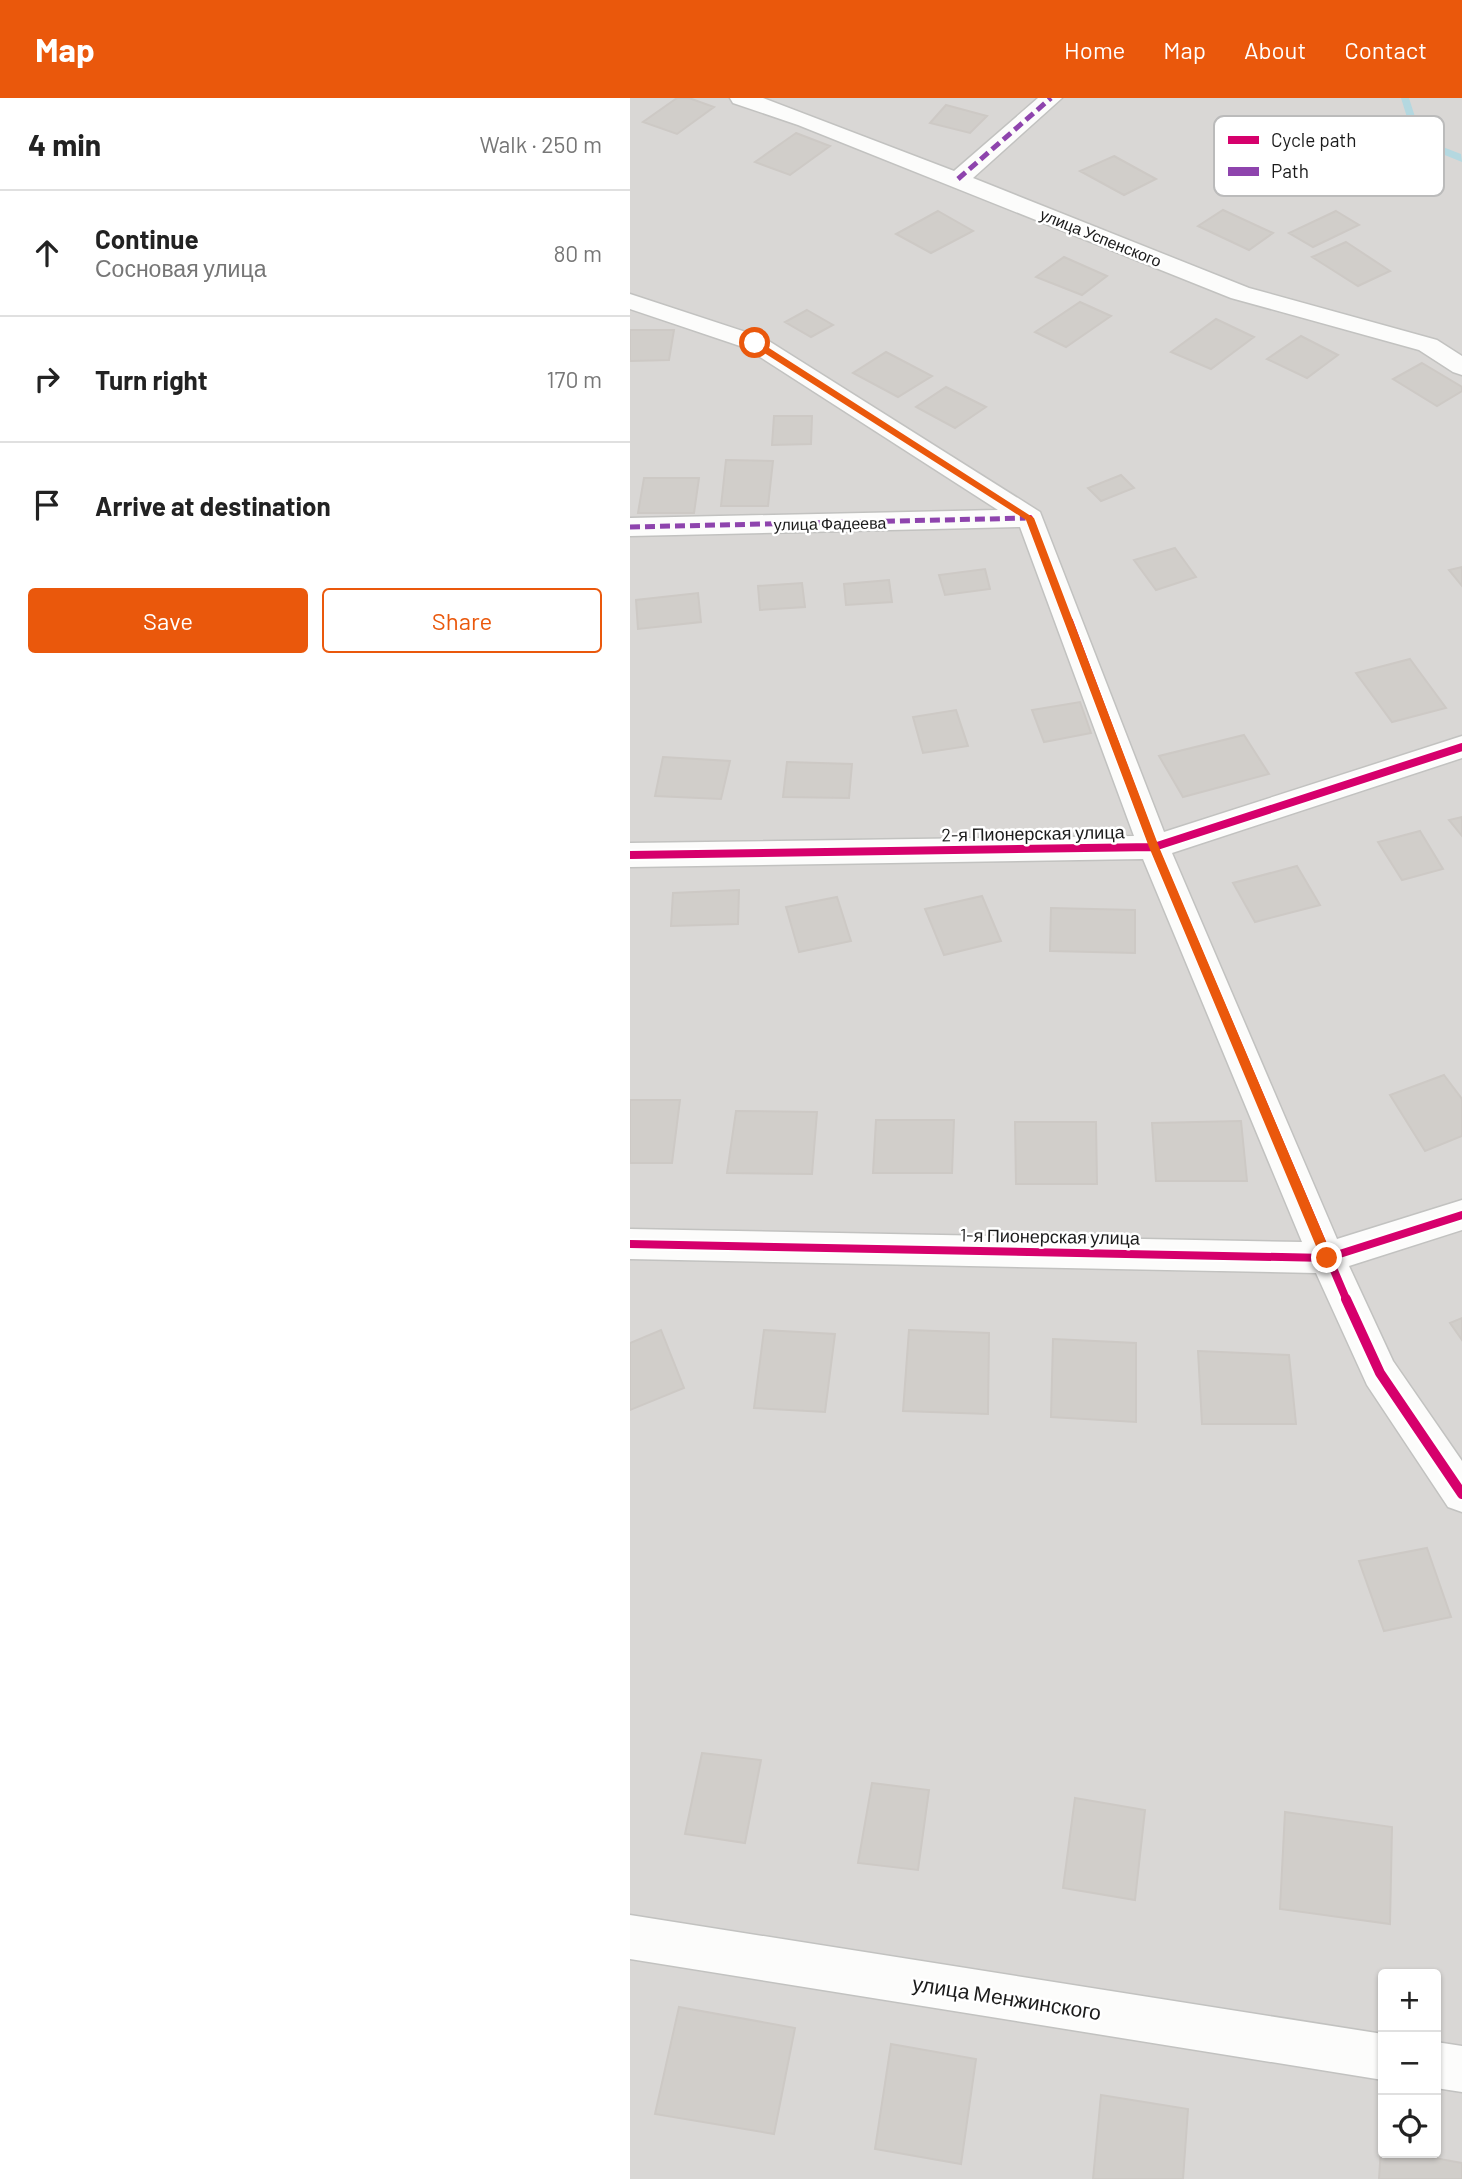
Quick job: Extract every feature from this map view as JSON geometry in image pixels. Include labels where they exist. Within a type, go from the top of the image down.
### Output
[{"type":"street","name":"улица Успенского","points":[[741,98],[806,120],[958,179],[1240,293],[1427,345],[1462,367]]},
{"type":"street","points":[[958,179],[1051,98]]},
{"type":"street","points":[[630,302],[755,343],[1030,518],[1154,847],[1327,1258],[1380,1373],[1462,1494]]},
{"type":"street","name":"улица Фадеева","points":[[630,527],[1030,518]]},
{"type":"street","name":"2-я Пионерская улица","points":[[630,855],[1154,847],[1462,747]]},
{"type":"street","name":"1-я Пионерская улица","points":[[630,1244],[1327,1258],[1462,1215]]},
{"type":"street","name":"улица Менжинского","points":[[630,1937],[1378,2056]]},
{"type":"street","points":[[1441,2066],[1462,2069]]},
{"type":"shaded area","points":[[630,98],[1462,98],[1462,2179],[630,2179]]},
{"type":"building","points":[[677,98],[689,98],[714,107],[677,134],[643,122]]},
{"type":"building","points":[[946,105],[987,116],[970,133],[930,123]]},
{"type":"building","points":[[796,133],[830,146],[790,175],[755,162]]},
{"type":"building","points":[[1114,156],[1156,179],[1124,195],[1080,171]]},
{"type":"building","points":[[1223,210],[1273,233],[1249,250],[1198,226]]},
{"type":"building","points":[[938,211],[973,231],[931,253],[896,234]]},
{"type":"building","points":[[1336,211],[1359,225],[1313,247],[1289,233]]},
{"type":"building","points":[[1346,242],[1390,271],[1358,286],[1312,257]]},
{"type":"building","points":[[1064,257],[1107,276],[1082,295],[1036,277]]},
{"type":"building","points":[[1080,302],[1111,316],[1066,347],[1035,332]]},
{"type":"building","points":[[807,310],[833,325],[811,337],[785,322]]},
{"type":"building","points":[[1216,319],[1254,337],[1211,369],[1171,352]]},
{"type":"building","points":[[630,330],[674,330],[669,360],[630,361]]},
{"type":"building","points":[[1301,336],[1338,355],[1307,378],[1267,359]]},
{"type":"building","points":[[886,352],[932,376],[898,397],[853,373]]},
{"type":"building","points":[[1422,363],[1462,387],[1462,391],[1437,406],[1393,379]]},
{"type":"building","points":[[946,387],[986,407],[955,428],[916,407]]},
{"type":"building","points":[[774,416],[812,416],[811,444],[772,445]]},
{"type":"building","points":[[726,460],[773,461],[768,506],[721,506]]},
{"type":"building","points":[[1121,475],[1134,488],[1101,501],[1088,488]]},
{"type":"building","points":[[644,478],[699,478],[694,513],[638,513]]},
{"type":"building","points":[[1175,548],[1196,577],[1156,590],[1134,560]]},
{"type":"building","points":[[1462,567],[1462,586],[1449,570]]},
{"type":"building","points":[[985,569],[990,589],[945,595],[939,575]]},
{"type":"building","points":[[889,580],[892,602],[846,605],[844,584]]},
{"type":"building","points":[[802,583],[805,607],[760,610],[758,586]]},
{"type":"building","points":[[698,593],[701,622],[638,629],[636,600]]},
{"type":"building","points":[[1410,659],[1446,708],[1392,722],[1356,673]]},
{"type":"building","points":[[1080,702],[1091,733],[1044,742],[1032,710]]},
{"type":"building","points":[[956,710],[968,746],[923,753],[913,717]]},
{"type":"building","points":[[1244,735],[1269,774],[1183,797],[1159,756]]},
{"type":"building","points":[[663,757],[730,761],[721,799],[655,796]]},
{"type":"building","points":[[787,762],[852,764],[849,798],[783,797]]},
{"type":"building","points":[[1462,817],[1462,836],[1449,820]]},
{"type":"building","points":[[1420,831],[1443,869],[1402,880],[1378,842]]},
{"type":"building","points":[[1297,866],[1320,905],[1255,922],[1233,883]]},
{"type":"building","points":[[739,890],[738,924],[671,926],[673,893]]},
{"type":"building","points":[[982,896],[1001,941],[944,955],[925,909]]},
{"type":"building","points":[[837,897],[851,941],[799,952],[786,907]]},
{"type":"building","points":[[1051,908],[1135,910],[1135,953],[1050,951]]},
{"type":"building","points":[[1444,1075],[1462,1099],[1462,1136],[1425,1151],[1390,1095]]},
{"type":"building","points":[[630,1100],[680,1100],[672,1163],[630,1163]]},
{"type":"building","points":[[736,1111],[817,1112],[812,1174],[727,1173]]},
{"type":"building","points":[[876,1120],[954,1120],[952,1173],[873,1173]]},
{"type":"building","points":[[1241,1121],[1247,1181],[1156,1181],[1152,1123]]},
{"type":"building","points":[[1015,1122],[1096,1122],[1097,1184],[1016,1184]]},
{"type":"building","points":[[1462,1318],[1462,1340],[1450,1323]]},
{"type":"building","points":[[661,1330],[684,1388],[630,1410],[630,1343]]},
{"type":"building","points":[[764,1330],[835,1334],[825,1412],[754,1408]]},
{"type":"building","points":[[909,1330],[989,1333],[988,1414],[903,1411]]},
{"type":"building","points":[[1053,1339],[1136,1343],[1136,1422],[1051,1417]]},
{"type":"building","points":[[1198,1351],[1289,1355],[1296,1424],[1202,1424]]},
{"type":"building","points":[[1427,1548],[1451,1617],[1384,1631],[1359,1561]]},
{"type":"building","points":[[702,1753],[761,1760],[745,1843],[685,1834]]},
{"type":"building","points":[[872,1783],[929,1790],[918,1870],[858,1863]]},
{"type":"building","points":[[1075,1798],[1145,1810],[1135,1900],[1063,1888]]},
{"type":"building","points":[[1285,1812],[1392,1827],[1390,1924],[1280,1909]]},
{"type":"building","points":[[679,2007],[795,2028],[774,2134],[655,2114]]},
{"type":"building","points":[[891,2044],[976,2059],[961,2164],[875,2149]]},
{"type":"building","points":[[1101,2095],[1188,2109],[1183,2179],[1093,2179]]},
{"type":"building","points":[[1380,2158],[1434,2158],[1462,2163],[1462,2179],[1379,2179]]},
{"type":"waterway","points":[[1405,98],[1410,116]]},
{"type":"waterway","points":[[1444,151],[1462,159]]},
{"type":"marked path","points":[[958,179],[1051,98]]},
{"type":"marked path","points":[[630,527],[1030,518]]},
{"type":"cycle path","points":[[1030,518],[1154,847],[1327,1258],[1380,1373],[1462,1494]]},
{"type":"cycle path","points":[[630,855],[1154,847],[1462,747]]},
{"type":"cycle path","points":[[630,1244],[1327,1258],[1462,1215]]},
{"type":"route","points":[[755,343],[1030,518],[1154,847],[1327,1258]]}]
